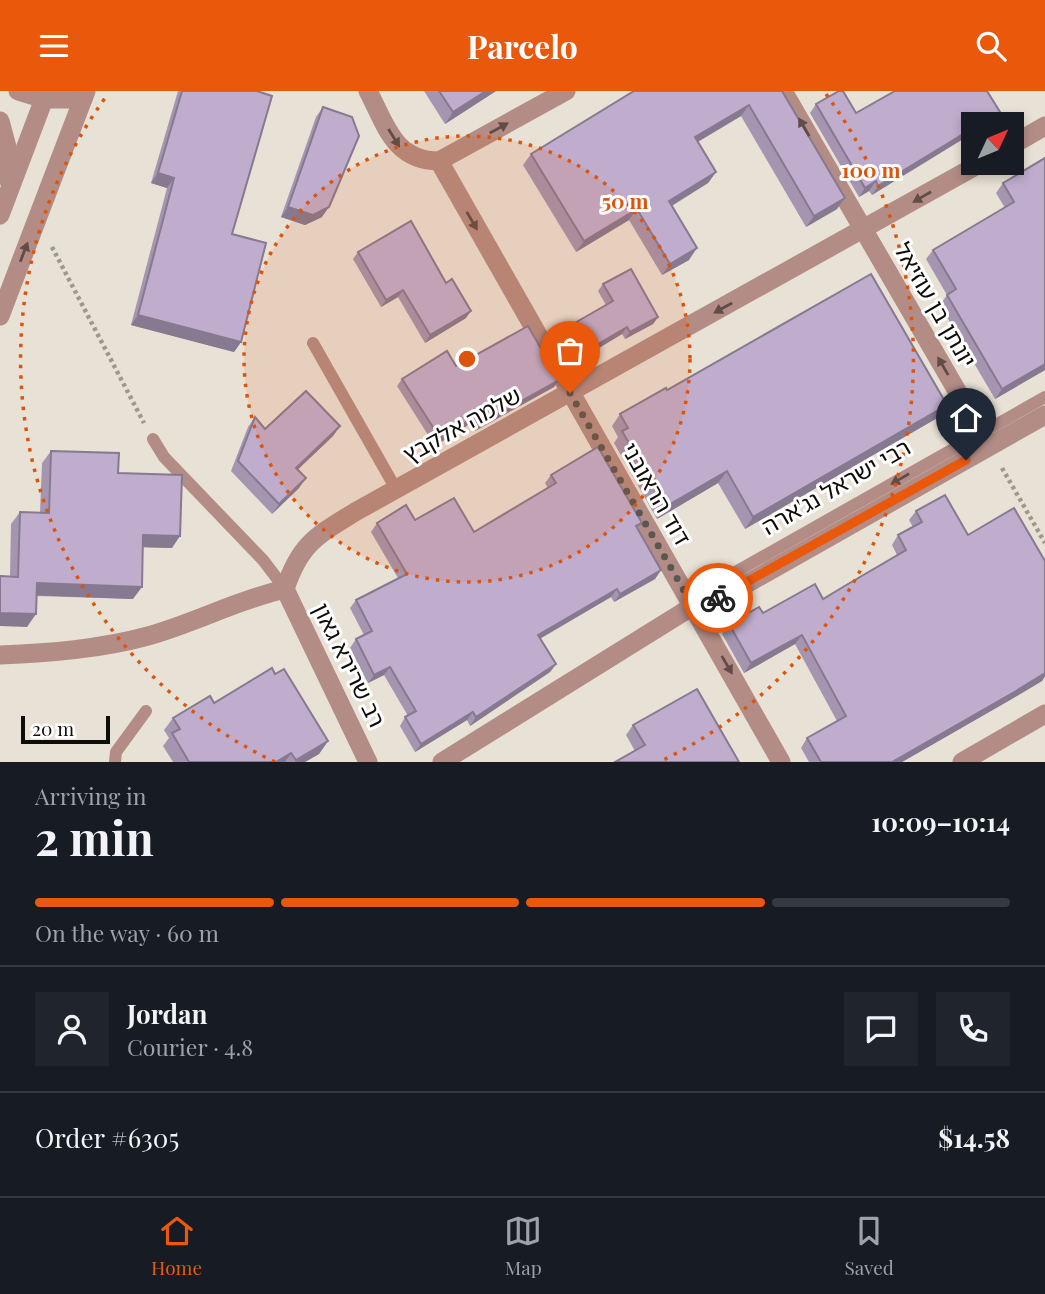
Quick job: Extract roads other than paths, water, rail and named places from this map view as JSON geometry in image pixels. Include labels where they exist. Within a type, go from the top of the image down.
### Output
[{"type":"street","points":[[0,316],[81,94],[45,95],[18,91]]},
{"type":"street","points":[[368,91],[401,150],[421,160],[439,161],[566,91]]},
{"type":"street","name":"יונתן בן עוזיאל","points":[[783,91],[985,439]]},
{"type":"street","points":[[0,215],[45,95]]},
{"type":"street","points":[[0,121],[7,147],[9,192]]},
{"type":"street","points":[[1024,138],[1045,126]]},
{"type":"street","name":"דוד הראובני","points":[[439,161],[781,762]]},
{"type":"street","name":"שלמה אלקבץ","points":[[285,589],[298,558],[320,534],[961,174]]},
{"type":"street","name":"רבי ישראל נג'ארה","points":[[442,762],[693,606],[732,592],[985,439],[1045,415]]},
{"type":"street","points":[[0,655],[66,652],[149,636],[236,603],[285,589]]},
{"type":"street","name":"רב שרירא גאון","points":[[285,589],[368,762]]},
{"type":"street","points":[[962,762],[1045,714]]},
{"type":"lane","points":[[313,343],[396,489]]},
{"type":"lane","name":"רבי ישראל נג'ארה","points":[[985,439],[1045,397]]},
{"type":"lane","points":[[153,439],[172,465],[263,560],[285,589]]},
{"type":"lane","points":[[115,762],[116,752],[146,711]]}]
